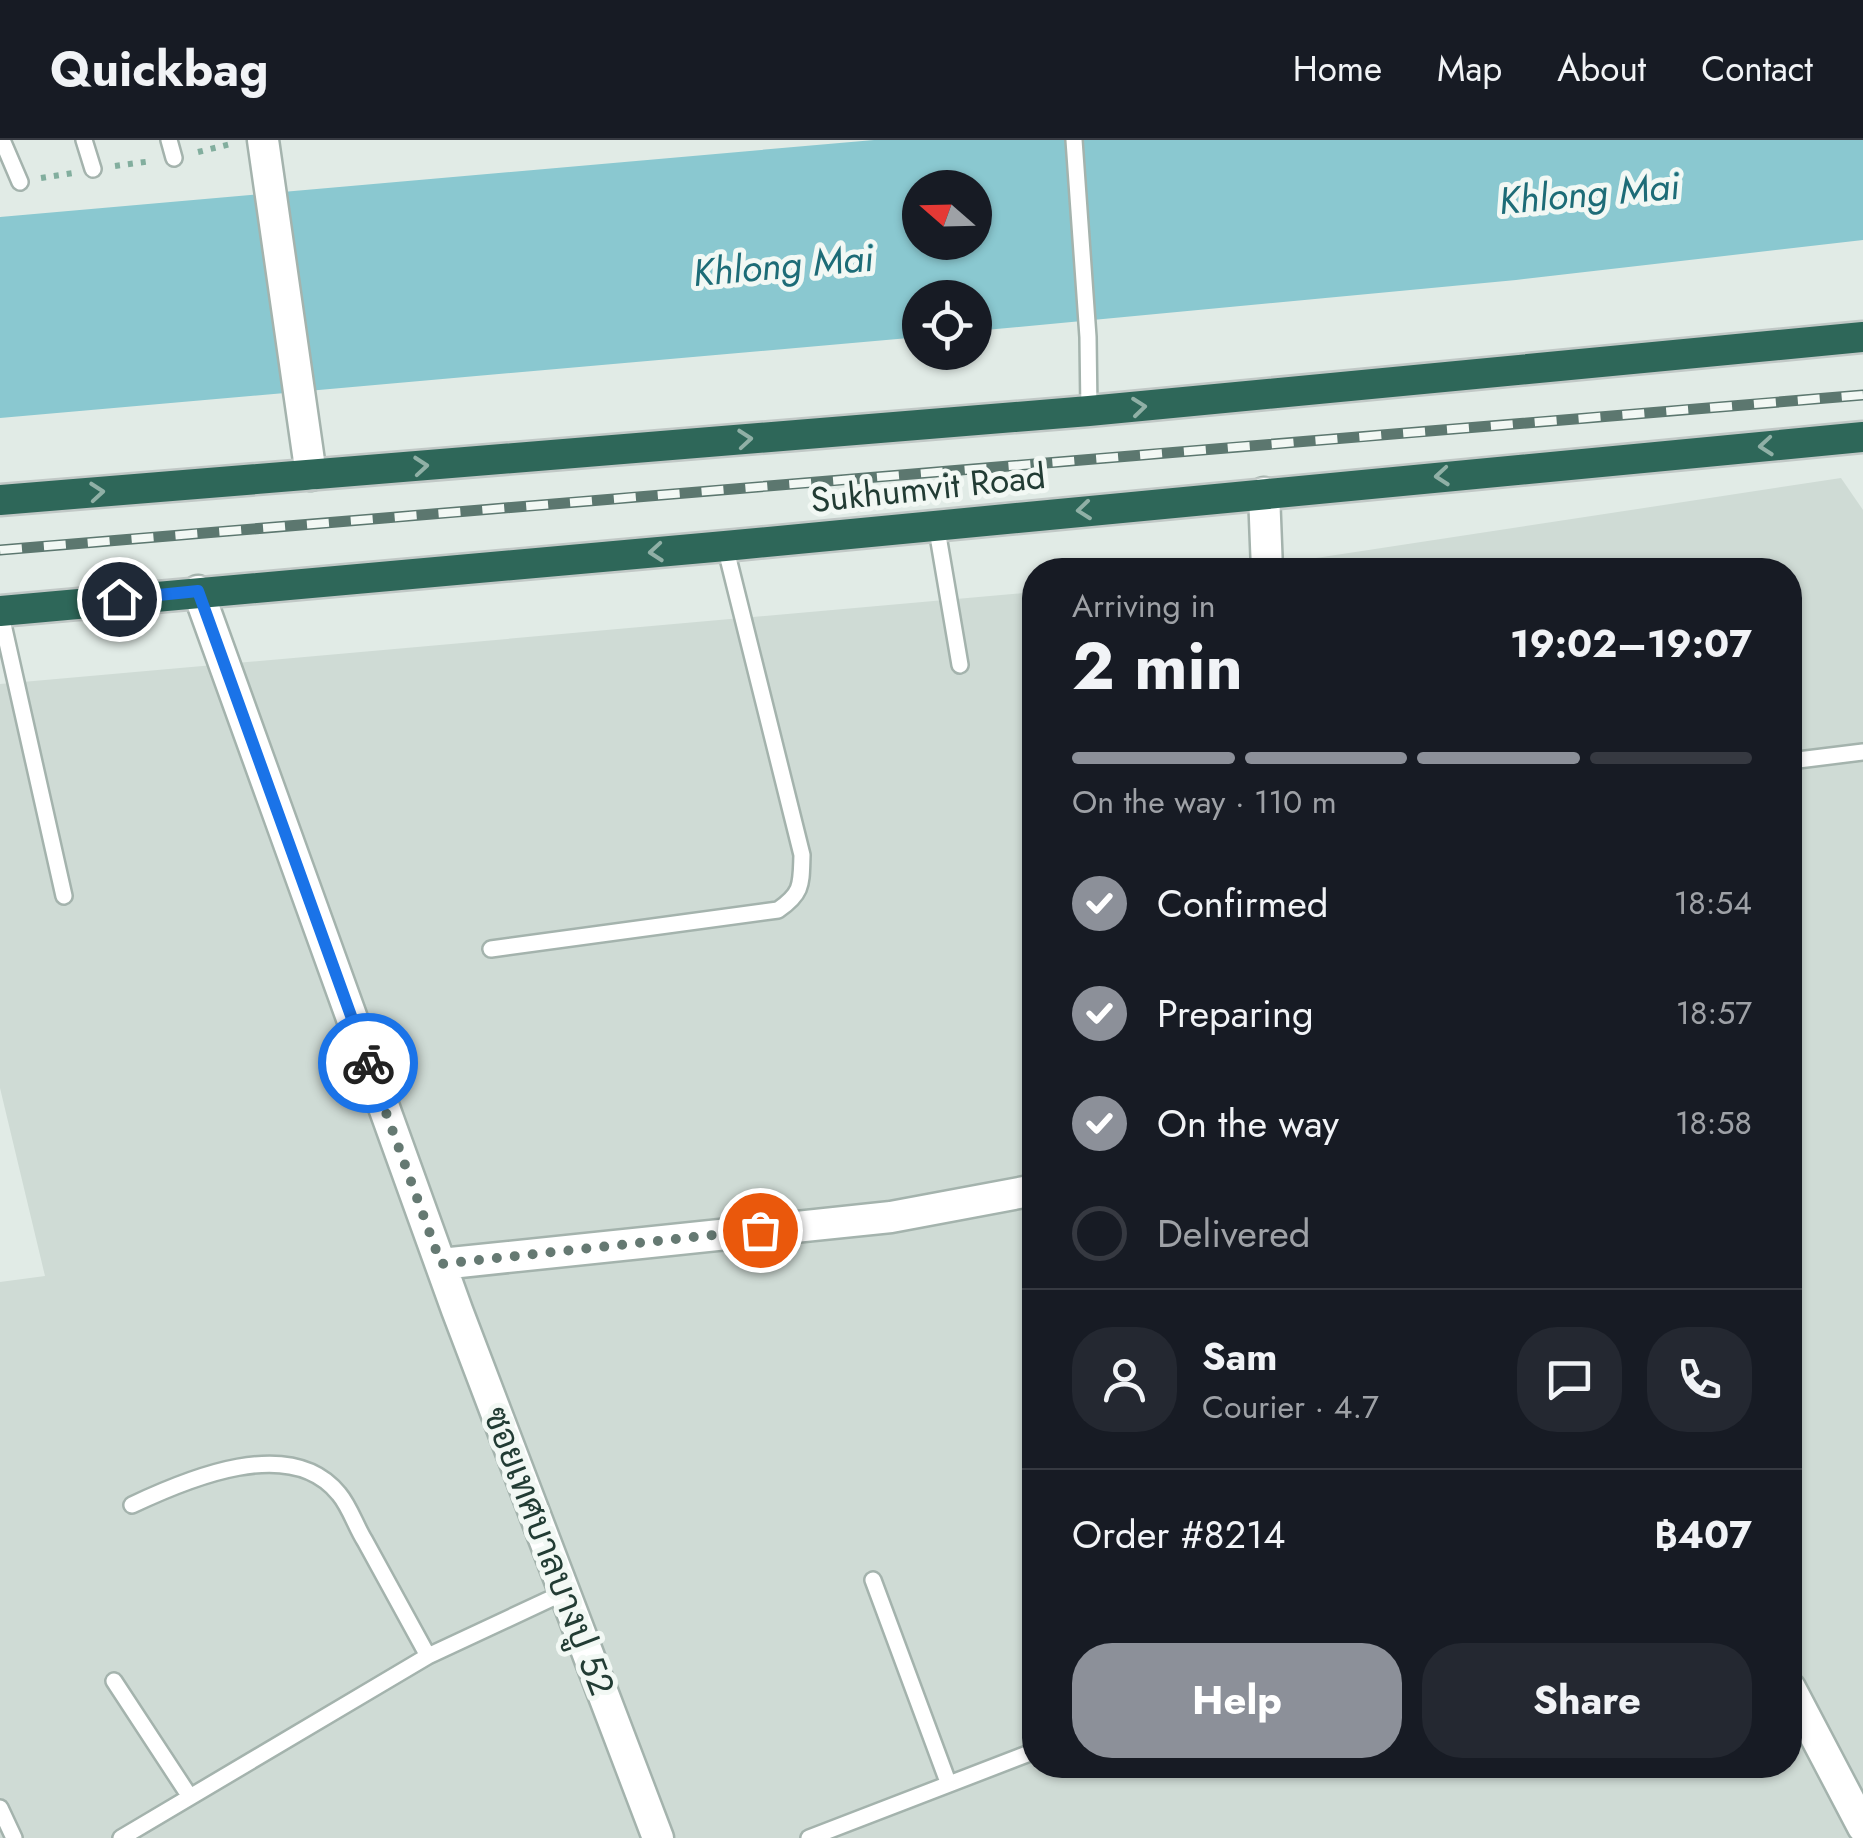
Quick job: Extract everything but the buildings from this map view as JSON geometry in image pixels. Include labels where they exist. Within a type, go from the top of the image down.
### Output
[{"type":"highway","name":"Sukhumvit Road","points":[[0,500],[1089,411],[1863,337]]},
{"type":"highway","name":"Sukhumvit Road","points":[[0,611],[1863,437]]},
{"type":"street","points":[[258,141],[303,403],[311,475]]},
{"type":"street","points":[[1264,493],[1267,558]]},
{"type":"street","name":"ซอยเทศบาลบางปู 52","points":[[198,591],[441,1264],[658,1838]]},
{"type":"street","points":[[441,1264],[891,1216],[1022,1192]]},
{"type":"street","points":[[1802,1711],[1863,1828]]},
{"type":"lane","points":[[2,140],[20,182]]},
{"type":"lane","points":[[84,140],[93,169]]},
{"type":"lane","points":[[169,140],[174,158]]},
{"type":"lane","points":[[1074,140],[1088,337],[1089,411]]},
{"type":"lane","points":[[936,524],[960,665]]},
{"type":"lane","points":[[491,949],[778,910],[796,898],[802,855],[724,546]]},
{"type":"lane","points":[[0,611],[64,896]]},
{"type":"lane","points":[[1802,760],[1863,752]]},
{"type":"lane","points":[[132,1506],[178,1483],[214,1471],[289,1464],[315,1474],[339,1494],[428,1656]]},
{"type":"lane","points":[[873,1580],[948,1782]]},
{"type":"lane","points":[[121,1838],[428,1656],[565,1592]]},
{"type":"lane","points":[[114,1681],[190,1797]]},
{"type":"lane","points":[[809,1838],[1022,1756]]},
{"type":"lane","points":[[0,1808],[14,1838]]},
{"type":"path","points":[[20,182],[258,141]]},
{"type":"shaded area","points":[[1841,478],[1863,510],[1863,1838],[0,1838],[0,1282],[45,1276],[0,1088],[0,684],[1022,593],[1022,1778],[1802,1778],[1802,558],[1316,558]]},
{"type":"water","name":"Khlong Mai","points":[[874,140],[1863,140],[1863,240],[1516,280],[992,329],[992,280],[902,280],[902,339],[0,418],[0,217]]},
{"type":"railway","points":[[0,550],[1863,395]]},
{"type":"way so far","points":[[368,1063],[441,1264],[760,1230]]},
{"type":"route","points":[[119,599],[198,591],[368,1063]]}]
